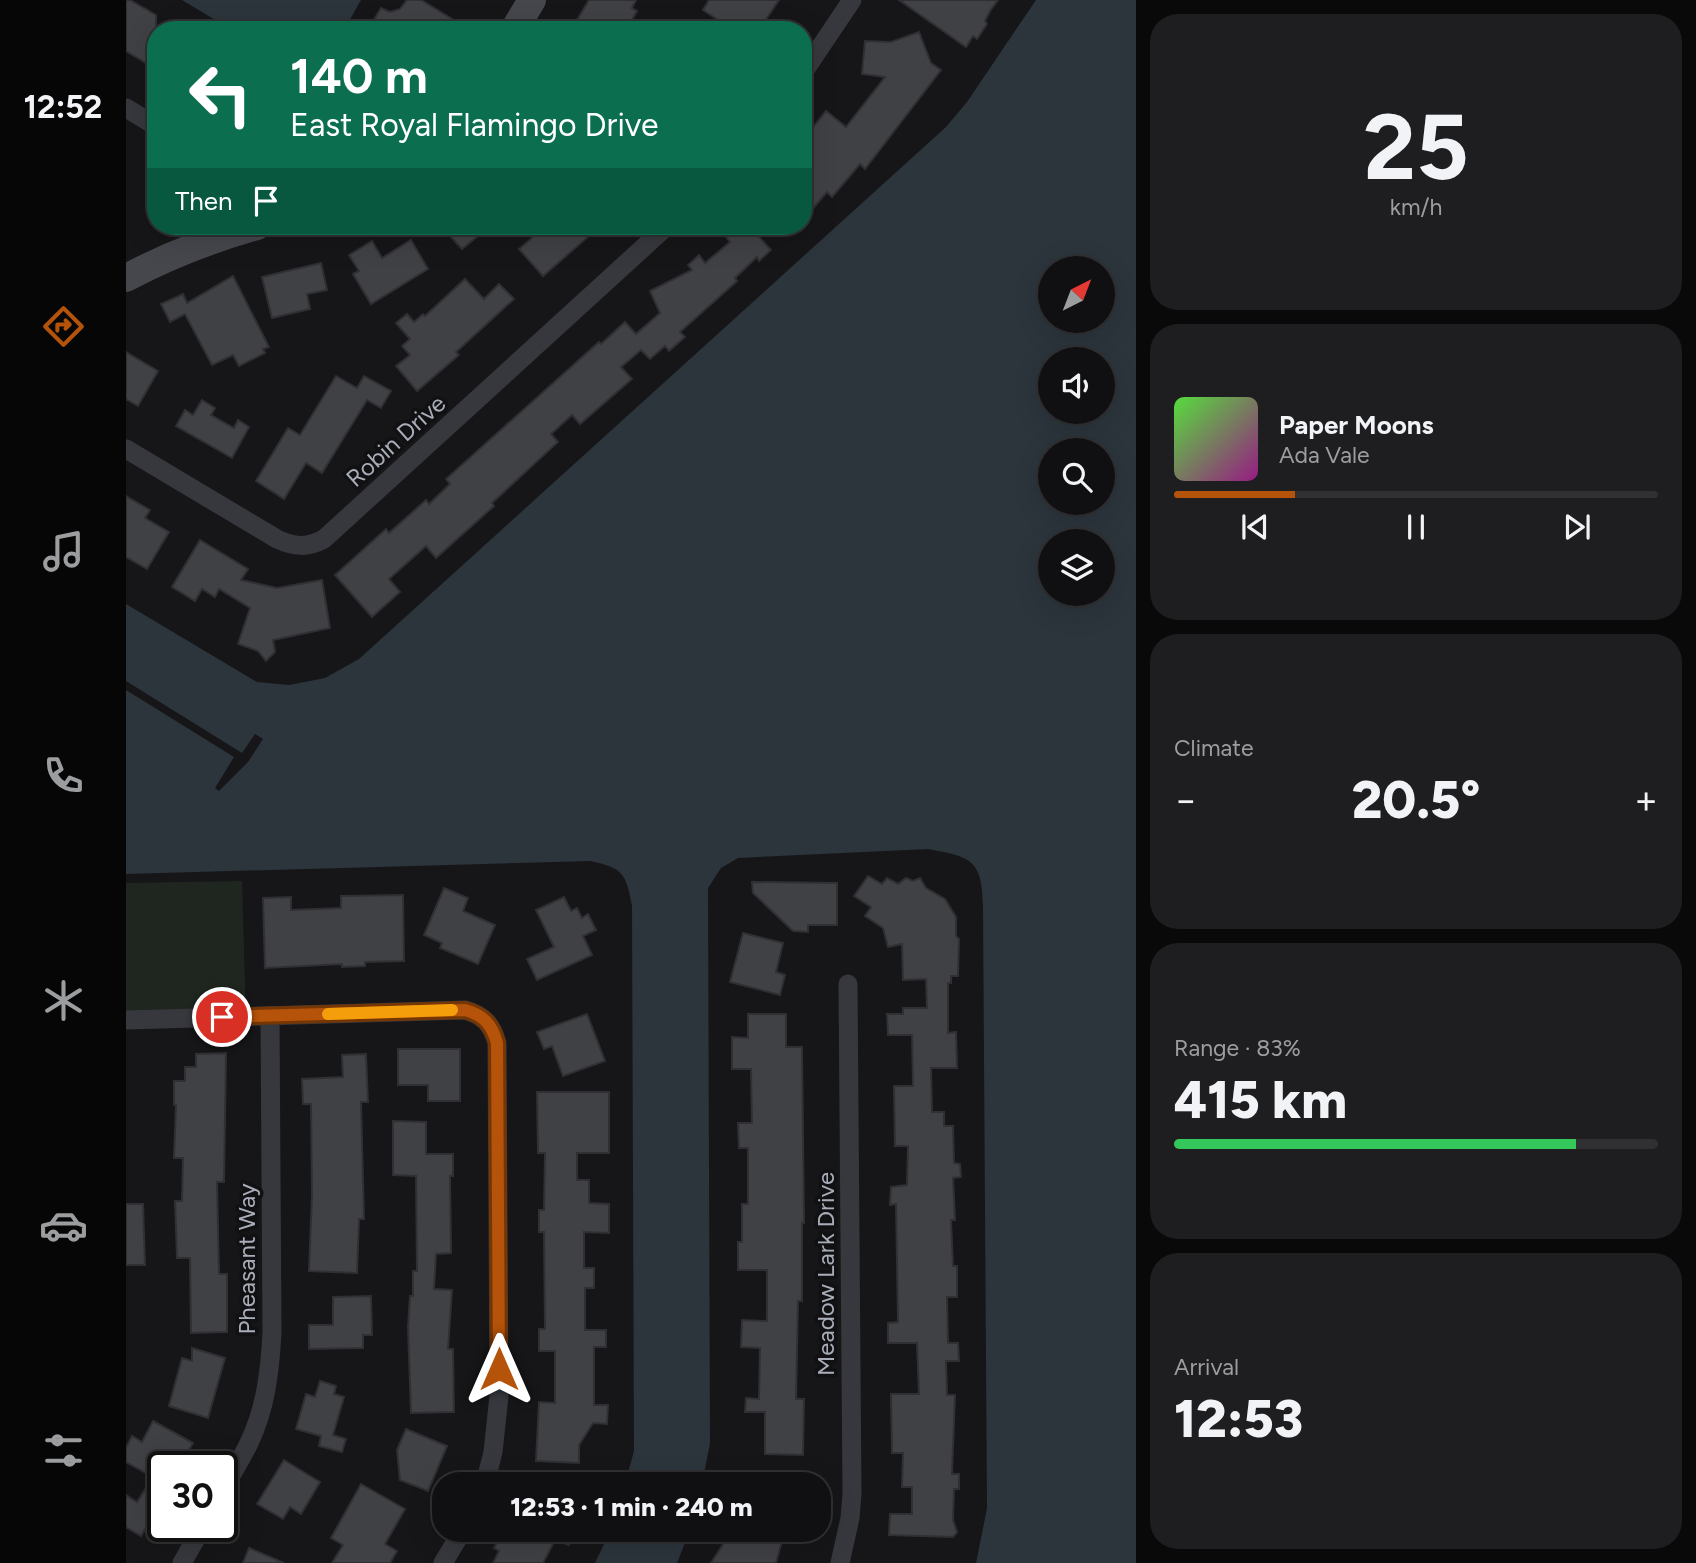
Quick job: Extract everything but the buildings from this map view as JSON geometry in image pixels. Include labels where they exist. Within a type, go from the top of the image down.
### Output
[{"type":"street","points":[[519,21],[532,0]]},
{"type":"street","points":[[812,60],[852,0]]},
{"type":"street","points":[[126,108],[147,121]]},
{"type":"street","points":[[126,278],[168,256],[225,235]]},
{"type":"street","name":"Robin Drive","points":[[126,449],[278,539],[299,546],[313,545],[324,540],[657,235]]},
{"type":"street","name":"Meadow Lark Drive","points":[[840,1563],[850,1518],[852,1494],[848,984]]},
{"type":"street","points":[[126,1020],[465,1010],[482,1017],[494,1031],[497,1043],[499,1396],[494,1452],[488,1472]]},
{"type":"street","name":"Pheasant Way","points":[[238,1463],[257,1424],[267,1389],[270,1365],[270,1016]]},
{"type":"street","points":[[182,1563],[194,1542]]},
{"type":"street","points":[[443,1563],[456,1542]]},
{"type":"shaded area","points":[[182,0],[361,0],[349,21],[217,21]]},
{"type":"shaded area","points":[[1036,0],[1136,0],[1136,1563],[976,1563],[987,1508],[983,906],[980,878],[976,869],[964,858],[928,849],[738,858],[721,868],[708,888],[710,1443],[704,1472],[628,1472],[634,1451],[632,906],[628,886],[621,874],[610,866],[590,861],[126,874],[126,604],[257,682],[289,685],[325,678],[359,659],[946,127],[967,102]]},
{"type":"shaded area","points":[[242,881],[246,1018],[126,1020],[126,883]]},
{"type":"shaded area","points":[[605,1542],[685,1542],[677,1563],[595,1563]]},
{"type":"pier","points":[[126,681],[242,753],[255,734],[263,739],[248,762],[219,791],[215,788],[234,757],[126,690]]},
{"type":"slow traffic","points":[[328,1014],[452,1010]]},
{"type":"route","points":[[222,1017],[465,1010],[476,1013],[487,1022],[494,1031],[497,1043],[499,1369]]}]
